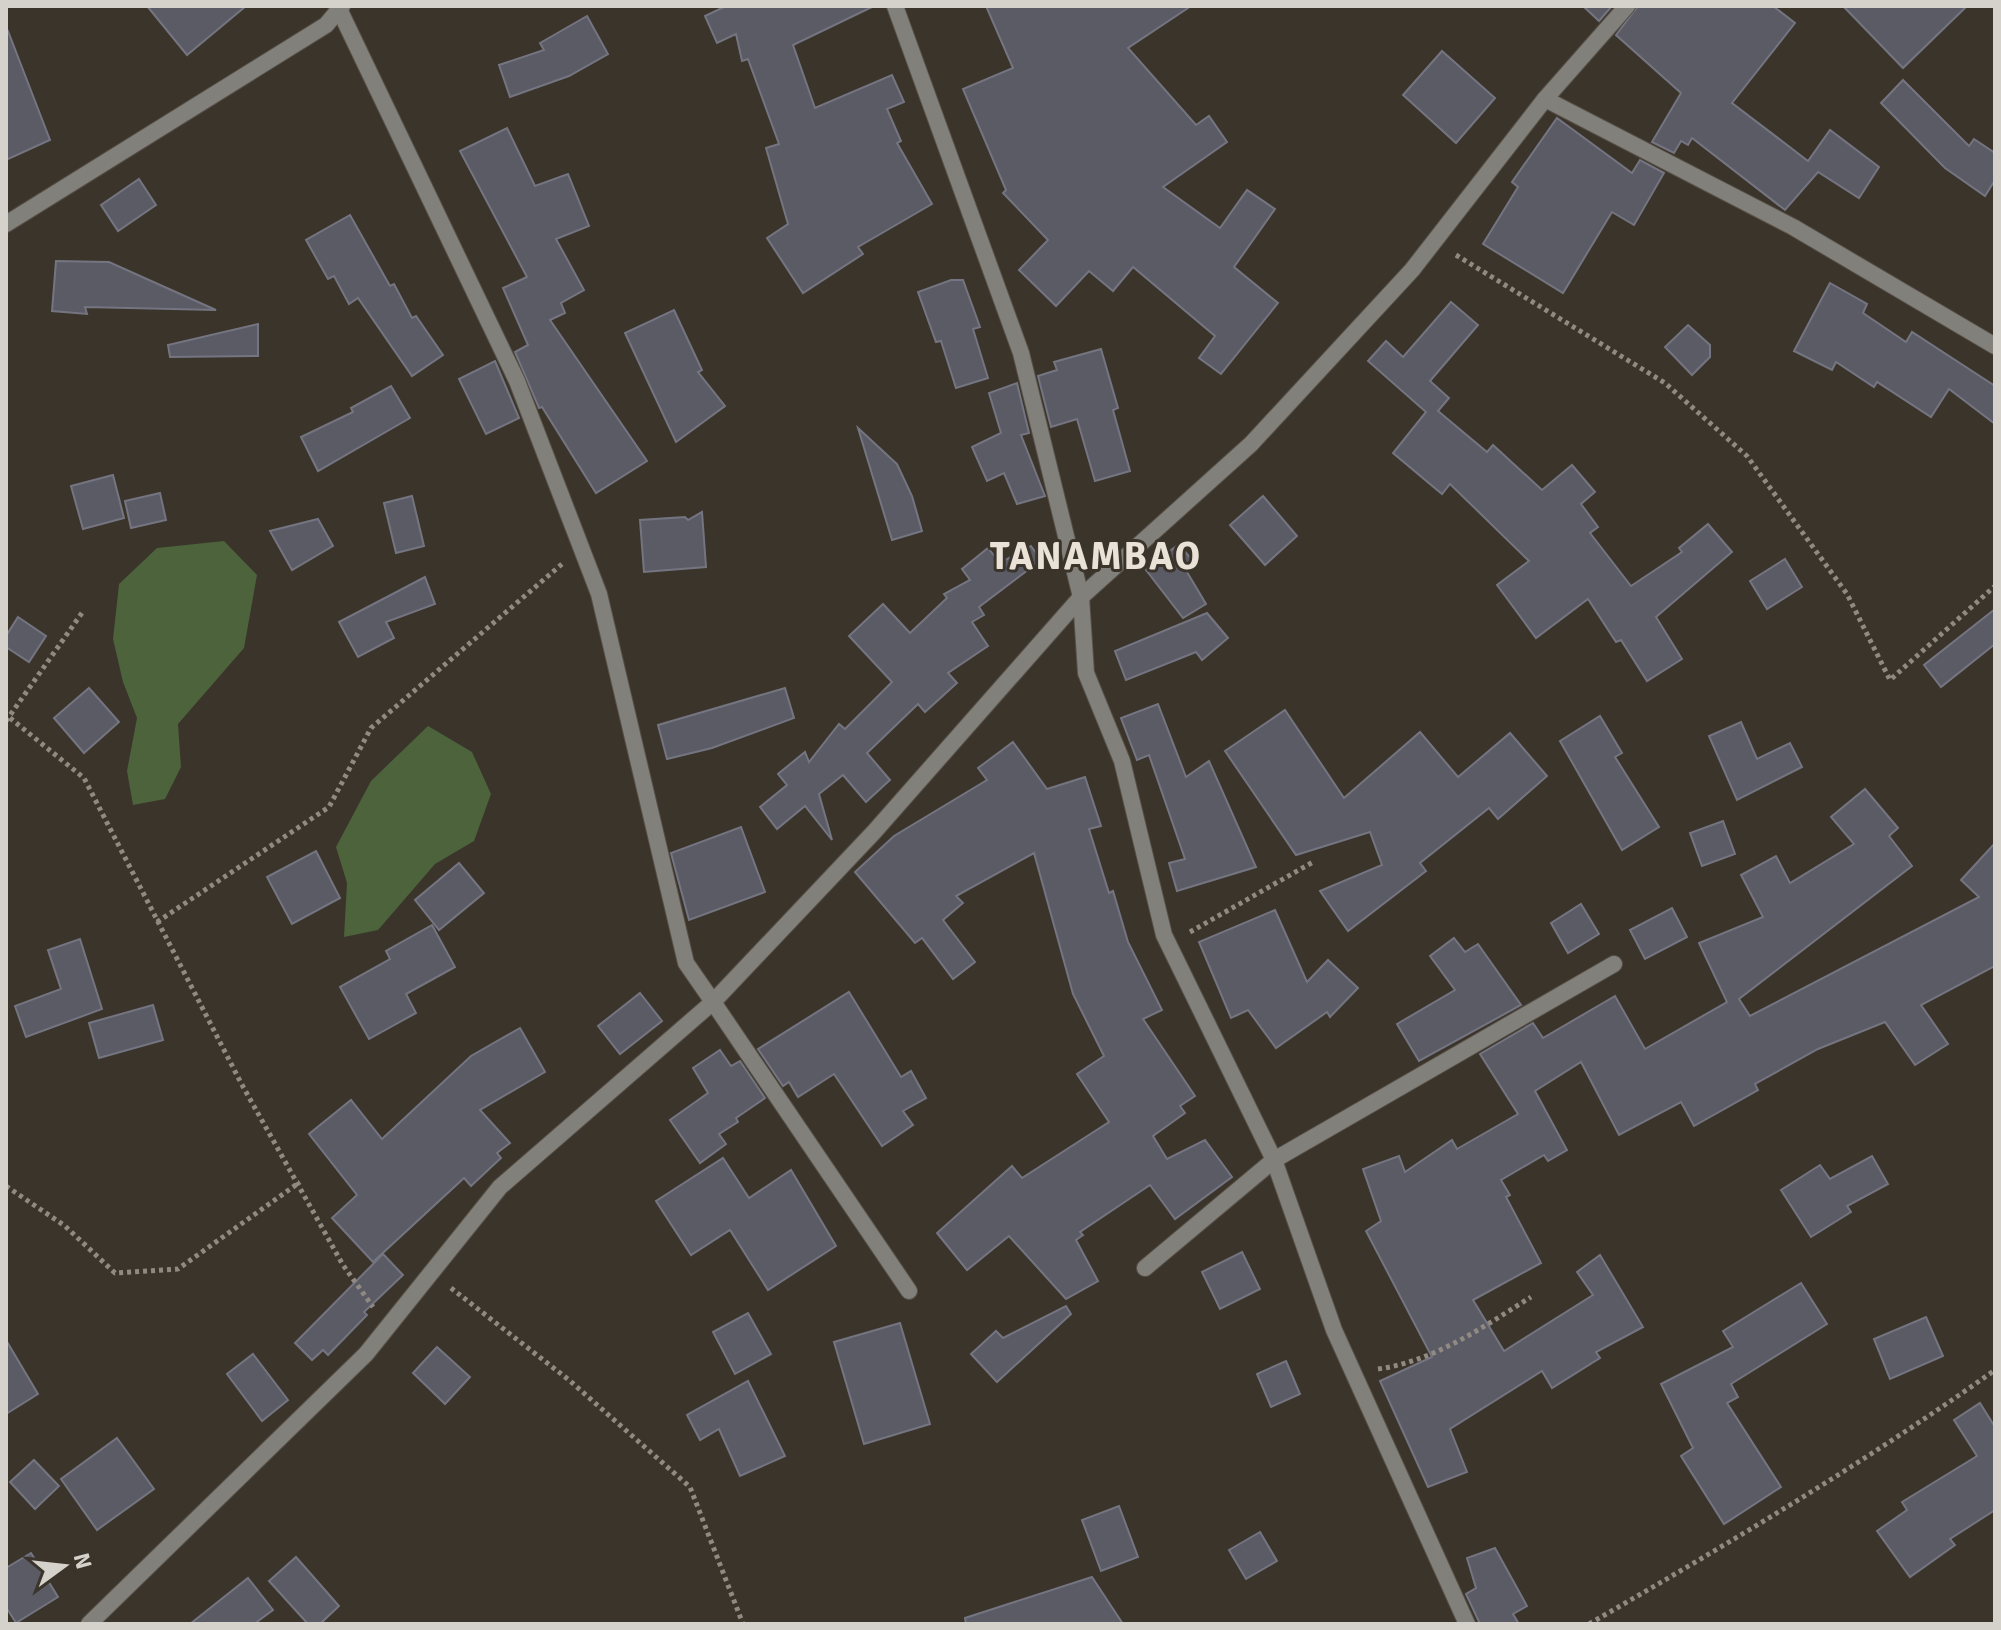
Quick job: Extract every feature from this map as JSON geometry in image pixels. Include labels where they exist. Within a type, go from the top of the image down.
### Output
[{"type":"street","points":[[895,6],[1021,353],[1081,597],[1086,673],[1122,761],[1168,944],[1274,1160],[1353,1372],[1467,1624]]},
{"type":"street","points":[[89,1624],[366,1354],[500,1187],[713,1002],[874,832],[1081,597],[1251,444],[1435,242],[1545,99],[1627,6]]},
{"type":"street","points":[[6,224],[326,25],[340,7],[517,381],[599,594],[686,963],[909,1291]]},
{"type":"street","points":[[1545,99],[1793,227],[1995,346]]},
{"type":"street","points":[[1145,1268],[1274,1160],[1614,964]]},
{"type":"path","points":[[1435,242],[1665,383],[1747,456],[1847,594],[1890,680],[1995,586]]},
{"type":"path","points":[[157,922],[329,807],[371,728],[581,548]]},
{"type":"path","points":[[84,610],[8,719],[84,778],[241,1083],[300,1182],[343,1265],[388,1328]]},
{"type":"path","points":[[1168,944],[1313,862]]},
{"type":"path","points":[[6,1186],[65,1226],[115,1273],[178,1269],[300,1182]]},
{"type":"path","points":[[432,1273],[569,1380],[690,1487],[743,1624]]},
{"type":"path","points":[[1353,1372],[1405,1365],[1466,1338],[1531,1297]]},
{"type":"path","points":[[1589,1624],[1757,1527],[1910,1430],[1995,1370]]},
{"type":"green space","points":[[224,541],[257,575],[244,648],[178,724],[181,767],[165,799],[133,805],[127,771],[137,718],[123,682],[113,639],[119,584],[157,548]]},
{"type":"green space","points":[[428,726],[472,752],[491,794],[474,841],[435,864],[378,930],[344,937],[347,883],[336,847],[371,781]]},
{"type":"building","points":[[147,6],[246,6],[187,55]]},
{"type":"building","points":[[726,6],[874,6],[793,45],[815,108],[892,75],[904,102],[887,109],[901,141],[897,143],[932,204],[858,247],[863,254],[803,293],[767,238],[788,224],[766,148],[779,144],[748,59],[742,61],[736,34],[717,43],[705,16]]},
{"type":"building","points":[[986,6],[1191,6],[1128,48],[1196,125],[1209,116],[1227,142],[1163,187],[1220,228],[1247,190],[1275,209],[1234,267],[1278,303],[1221,374],[1199,358],[1215,336],[1133,267],[1113,291],[1089,271],[1056,306],[1019,270],[1048,240],[1003,193],[1006,190],[963,89],[1013,68]]},
{"type":"building","points":[[1583,6],[1612,6],[1599,21]]},
{"type":"building","points":[[1638,6],[1773,6],[1795,23],[1732,103],[1808,161],[1830,130],[1879,167],[1859,198],[1818,172],[1785,210],[1692,138],[1688,145],[1681,141],[1674,153],[1652,142],[1681,93],[1616,35]]},
{"type":"building","points":[[1843,6],[1967,6],[1903,68]]},
{"type":"building","points":[[587,16],[608,54],[569,76],[510,97],[499,65],[544,50],[540,43]]},
{"type":"building","points":[[6,32],[50,140],[6,160]]},
{"type":"building","points":[[1442,51],[1495,98],[1456,143],[1403,95]]},
{"type":"building","points":[[1903,80],[1969,146],[1974,139],[1995,153],[1995,180],[1985,196],[1945,168],[1881,103]]},
{"type":"building","points":[[1557,118],[1632,173],[1640,160],[1664,173],[1634,225],[1612,212],[1563,293],[1483,244],[1518,187],[1512,182]]},
{"type":"building","points":[[507,128],[535,186],[568,174],[589,226],[556,239],[584,290],[561,303],[565,313],[550,320],[647,461],[596,493],[542,407],[539,408],[515,352],[528,345],[503,288],[527,277],[460,151]]},
{"type":"building","points":[[139,179],[156,205],[118,231],[101,205]]},
{"type":"building","points":[[350,215],[390,286],[394,284],[412,318],[416,316],[443,355],[412,376],[358,298],[349,304],[334,276],[328,279],[306,240]]},
{"type":"building","points":[[56,261],[109,262],[216,310],[85,307],[87,314],[52,311]]},
{"type":"building","points":[[951,280],[963,280],[980,327],[973,329],[988,378],[956,388],[941,341],[936,342],[918,292]]},
{"type":"building","points":[[1830,283],[1867,304],[1863,313],[1906,342],[1912,332],[1995,386],[1995,424],[1949,389],[1931,417],[1877,382],[1874,387],[1836,362],[1832,370],[1794,351]]},
{"type":"building","points":[[1451,302],[1478,325],[1430,381],[1449,398],[1438,411],[1487,452],[1493,445],[1542,490],[1572,465],[1595,492],[1581,504],[1598,527],[1590,533],[1631,586],[1682,552],[1679,548],[1708,524],[1732,552],[1656,617],[1682,659],[1647,681],[1621,640],[1616,642],[1588,599],[1536,638],[1497,585],[1529,561],[1450,484],[1442,494],[1393,453],[1426,412],[1368,361],[1386,341],[1403,357]]},
{"type":"building","points":[[674,310],[702,370],[698,372],[725,406],[676,442],[625,333]]},
{"type":"building","points":[[258,324],[258,356],[170,357],[168,345]]},
{"type":"building","points":[[1688,325],[1710,345],[1710,357],[1692,375],[1665,347]]},
{"type":"building","points":[[1101,349],[1118,408],[1113,410],[1130,471],[1095,481],[1077,419],[1051,427],[1038,376],[1057,370],[1054,362]]},
{"type":"building","points":[[495,361],[519,418],[486,434],[459,379]]},
{"type":"building","points":[[1017,383],[1029,433],[1021,435],[1045,496],[1017,504],[1004,473],[987,481],[972,447],[1001,433],[989,393]]},
{"type":"building","points":[[391,386],[410,418],[318,471],[301,437],[353,412],[351,408]]},
{"type":"building","points":[[858,428],[897,464],[912,496],[922,531],[892,540]]},
{"type":"building","points":[[113,475],[124,518],[83,529],[71,486]]},
{"type":"building","points":[[160,493],[166,520],[131,528],[125,501]]},
{"type":"building","points":[[412,496],[424,546],[396,553],[384,503]]},
{"type":"building","points":[[1263,496],[1297,536],[1265,565],[1230,525]]},
{"type":"building","points":[[702,512],[706,567],[644,572],[640,520],[685,517],[688,520]]},
{"type":"building","points":[[318,519],[333,546],[292,570],[270,531]]},
{"type":"building","points":[[1179,544],[1196,565],[1187,572],[1206,604],[1183,618],[1146,570]]},
{"type":"building","points":[[1031,546],[1041,560],[979,607],[984,615],[972,622],[988,646],[948,673],[957,683],[925,712],[918,704],[867,753],[890,780],[866,802],[843,775],[819,794],[832,840],[805,806],[777,829],[760,807],[787,785],[778,774],[805,752],[809,762],[839,724],[845,729],[892,682],[849,636],[883,604],[910,633],[947,598],[944,594],[970,580],[962,569],[988,548],[1000,563]]},
{"type":"building","points":[[1785,559],[1802,587],[1767,609],[1750,581]]},
{"type":"building","points":[[425,577],[435,604],[386,622],[394,638],[358,657],[339,622]]},
{"type":"building","points":[[1995,609],[1995,644],[1941,687],[1924,665]]},
{"type":"building","points":[[1207,613],[1228,638],[1202,660],[1196,652],[1126,680],[1115,651]]},
{"type":"building","points":[[18,617],[46,636],[29,662],[6,647],[6,636]]},
{"type":"building","points":[[89,688],[119,722],[84,753],[54,718]]},
{"type":"building","points":[[785,688],[794,718],[712,748],[667,759],[658,725]]},
{"type":"building","points":[[1158,704],[1186,777],[1209,761],[1256,867],[1177,891],[1169,863],[1185,859],[1149,755],[1137,760],[1121,718]]},
{"type":"building","points":[[1285,710],[1344,798],[1420,732],[1458,777],[1510,733],[1547,776],[1498,819],[1489,808],[1420,863],[1426,871],[1348,931],[1320,891],[1382,865],[1370,832],[1296,855],[1225,751]]},
{"type":"building","points":[[1600,716],[1622,753],[1615,757],[1659,827],[1622,850],[1560,741]]},
{"type":"building","points":[[1741,722],[1757,759],[1790,743],[1802,767],[1737,800],[1709,736]]},
{"type":"building","points":[[1013,742],[1047,789],[1085,777],[1101,826],[1089,829],[1109,893],[1113,891],[1128,942],[1162,1010],[1143,1019],[1195,1096],[1180,1106],[1185,1113],[1153,1136],[1167,1159],[1205,1140],[1232,1177],[1175,1219],[1150,1185],[1080,1232],[1083,1235],[1076,1240],[1098,1281],[1066,1299],[1009,1236],[967,1270],[937,1233],[1012,1166],[1022,1178],[1109,1122],[1077,1074],[1104,1056],[1073,994],[1034,853],[956,896],[963,903],[943,920],[975,962],[953,979],[922,938],[915,943],[855,872],[894,836],[987,780],[978,768]]},
{"type":"building","points":[[1865,789],[1898,828],[1889,836],[1912,866],[1739,999],[1750,1016],[1979,897],[1961,880],[1995,843],[1995,966],[1921,1005],[1948,1044],[1915,1065],[1885,1022],[1818,1049],[1755,1084],[1758,1090],[1694,1126],[1681,1102],[1619,1135],[1581,1062],[1535,1091],[1567,1150],[1548,1161],[1544,1155],[1501,1180],[1510,1195],[1506,1197],[1541,1263],[1473,1300],[1504,1351],[1593,1295],[1577,1272],[1600,1255],[1643,1327],[1596,1352],[1600,1358],[1552,1388],[1542,1371],[1450,1429],[1467,1472],[1428,1487],[1380,1381],[1432,1357],[1366,1231],[1381,1221],[1363,1169],[1399,1156],[1405,1172],[1452,1140],[1457,1149],[1518,1114],[1480,1054],[1533,1023],[1543,1038],[1615,996],[1645,1049],[1727,1002],[1699,943],[1763,917],[1741,875],[1776,856],[1790,883],[1854,844],[1831,817]]},
{"type":"building","points":[[1723,821],[1735,854],[1702,866],[1690,833]]},
{"type":"building","points":[[741,827],[765,892],[689,920],[671,853]]},
{"type":"building","points":[[316,851],[340,898],[292,924],[267,877]]},
{"type":"building","points":[[459,863],[484,893],[439,930],[415,900]]},
{"type":"building","points":[[1581,904],[1599,934],[1568,953],[1551,923]]},
{"type":"building","points":[[1672,908],[1687,937],[1645,959],[1630,930]]},
{"type":"building","points":[[1275,910],[1307,982],[1328,960],[1358,988],[1330,1017],[1327,1012],[1276,1048],[1248,1010],[1231,1018],[1199,942]]},
{"type":"building","points":[[432,925],[455,967],[406,994],[416,1013],[369,1039],[340,987],[390,959],[386,951]]},
{"type":"building","points":[[1454,938],[1465,952],[1478,944],[1521,1005],[1419,1061],[1397,1024],[1455,990],[1430,956]]},
{"type":"building","points":[[80,939],[102,1009],[26,1037],[15,1006],[61,989],[48,950]]},
{"type":"building","points":[[849,992],[901,1077],[911,1071],[926,1098],[903,1111],[913,1125],[882,1146],[834,1074],[798,1097],[789,1082],[783,1086],[758,1049]]},
{"type":"building","points":[[640,993],[662,1021],[620,1054],[598,1026]]},
{"type":"building","points":[[153,1005],[163,1040],[99,1058],[89,1023]]},
{"type":"building","points":[[520,1028],[545,1072],[480,1110],[510,1143],[497,1153],[501,1158],[471,1186],[464,1178],[373,1262],[332,1218],[357,1195],[309,1134],[351,1100],[382,1139],[471,1056]]},
{"type":"building","points":[[720,1050],[731,1066],[740,1061],[765,1098],[719,1134],[726,1144],[700,1163],[670,1120],[708,1093],[693,1068]]},
{"type":"building","points":[[1872,1156],[1888,1184],[1847,1206],[1851,1212],[1811,1237],[1781,1190],[1820,1165],[1830,1179]]},
{"type":"building","points":[[723,1158],[749,1198],[791,1170],[836,1246],[768,1290],[730,1230],[691,1255],[656,1201]]},
{"type":"building","points":[[1242,1252],[1260,1289],[1220,1309],[1202,1272]]},
{"type":"building","points":[[383,1254],[403,1275],[364,1312],[367,1315],[328,1355],[323,1350],[312,1360],[295,1343]]},
{"type":"building","points":[[1801,1283],[1827,1324],[1731,1384],[1738,1397],[1727,1403],[1781,1487],[1724,1524],[1681,1456],[1693,1448],[1661,1384],[1733,1347],[1723,1331]]},
{"type":"building","points":[[1066,1306],[1071,1314],[997,1382],[971,1354],[996,1331],[1003,1338]]},
{"type":"building","points":[[748,1313],[771,1354],[735,1374],[713,1332]]},
{"type":"building","points":[[1926,1317],[1943,1356],[1890,1379],[1874,1339]]},
{"type":"building","points":[[900,1323],[930,1424],[864,1444],[834,1342]]},
{"type":"building","points":[[6,1340],[38,1394],[6,1414]]},
{"type":"building","points":[[437,1347],[470,1377],[445,1404],[413,1373]]},
{"type":"building","points":[[253,1354],[288,1400],[262,1421],[227,1374]]},
{"type":"building","points":[[1286,1361],[1300,1394],[1271,1407],[1257,1374]]},
{"type":"building","points":[[748,1381],[785,1456],[740,1476],[719,1429],[700,1440],[687,1415]]},
{"type":"building","points":[[1980,1403],[1995,1427],[1995,1510],[1950,1539],[1955,1545],[1910,1577],[1877,1531],[1907,1510],[1902,1502],[1977,1456],[1954,1420]]},
{"type":"building","points":[[117,1438],[154,1489],[97,1530],[61,1479]]},
{"type":"building","points":[[34,1460],[59,1486],[35,1509],[10,1482]]},
{"type":"building","points":[[1119,1506],[1138,1557],[1101,1571],[1082,1520]]},
{"type":"building","points":[[1260,1532],[1277,1561],[1246,1579],[1229,1550]]},
{"type":"building","points":[[1495,1548],[1527,1606],[1513,1614],[1519,1624],[1480,1624],[1466,1594],[1476,1588],[1467,1558]]},
{"type":"building","points":[[31,1553],[58,1597],[16,1623],[6,1607],[6,1568]]},
{"type":"building","points":[[296,1557],[339,1606],[320,1624],[308,1624],[269,1581]]},
{"type":"building","points":[[1092,1577],[1123,1624],[966,1624],[965,1618]]},
{"type":"building","points":[[248,1578],[273,1610],[254,1624],[190,1624]]},
{"type":"district","name":"TANAMBAO","points":[[1096,556]]}]
